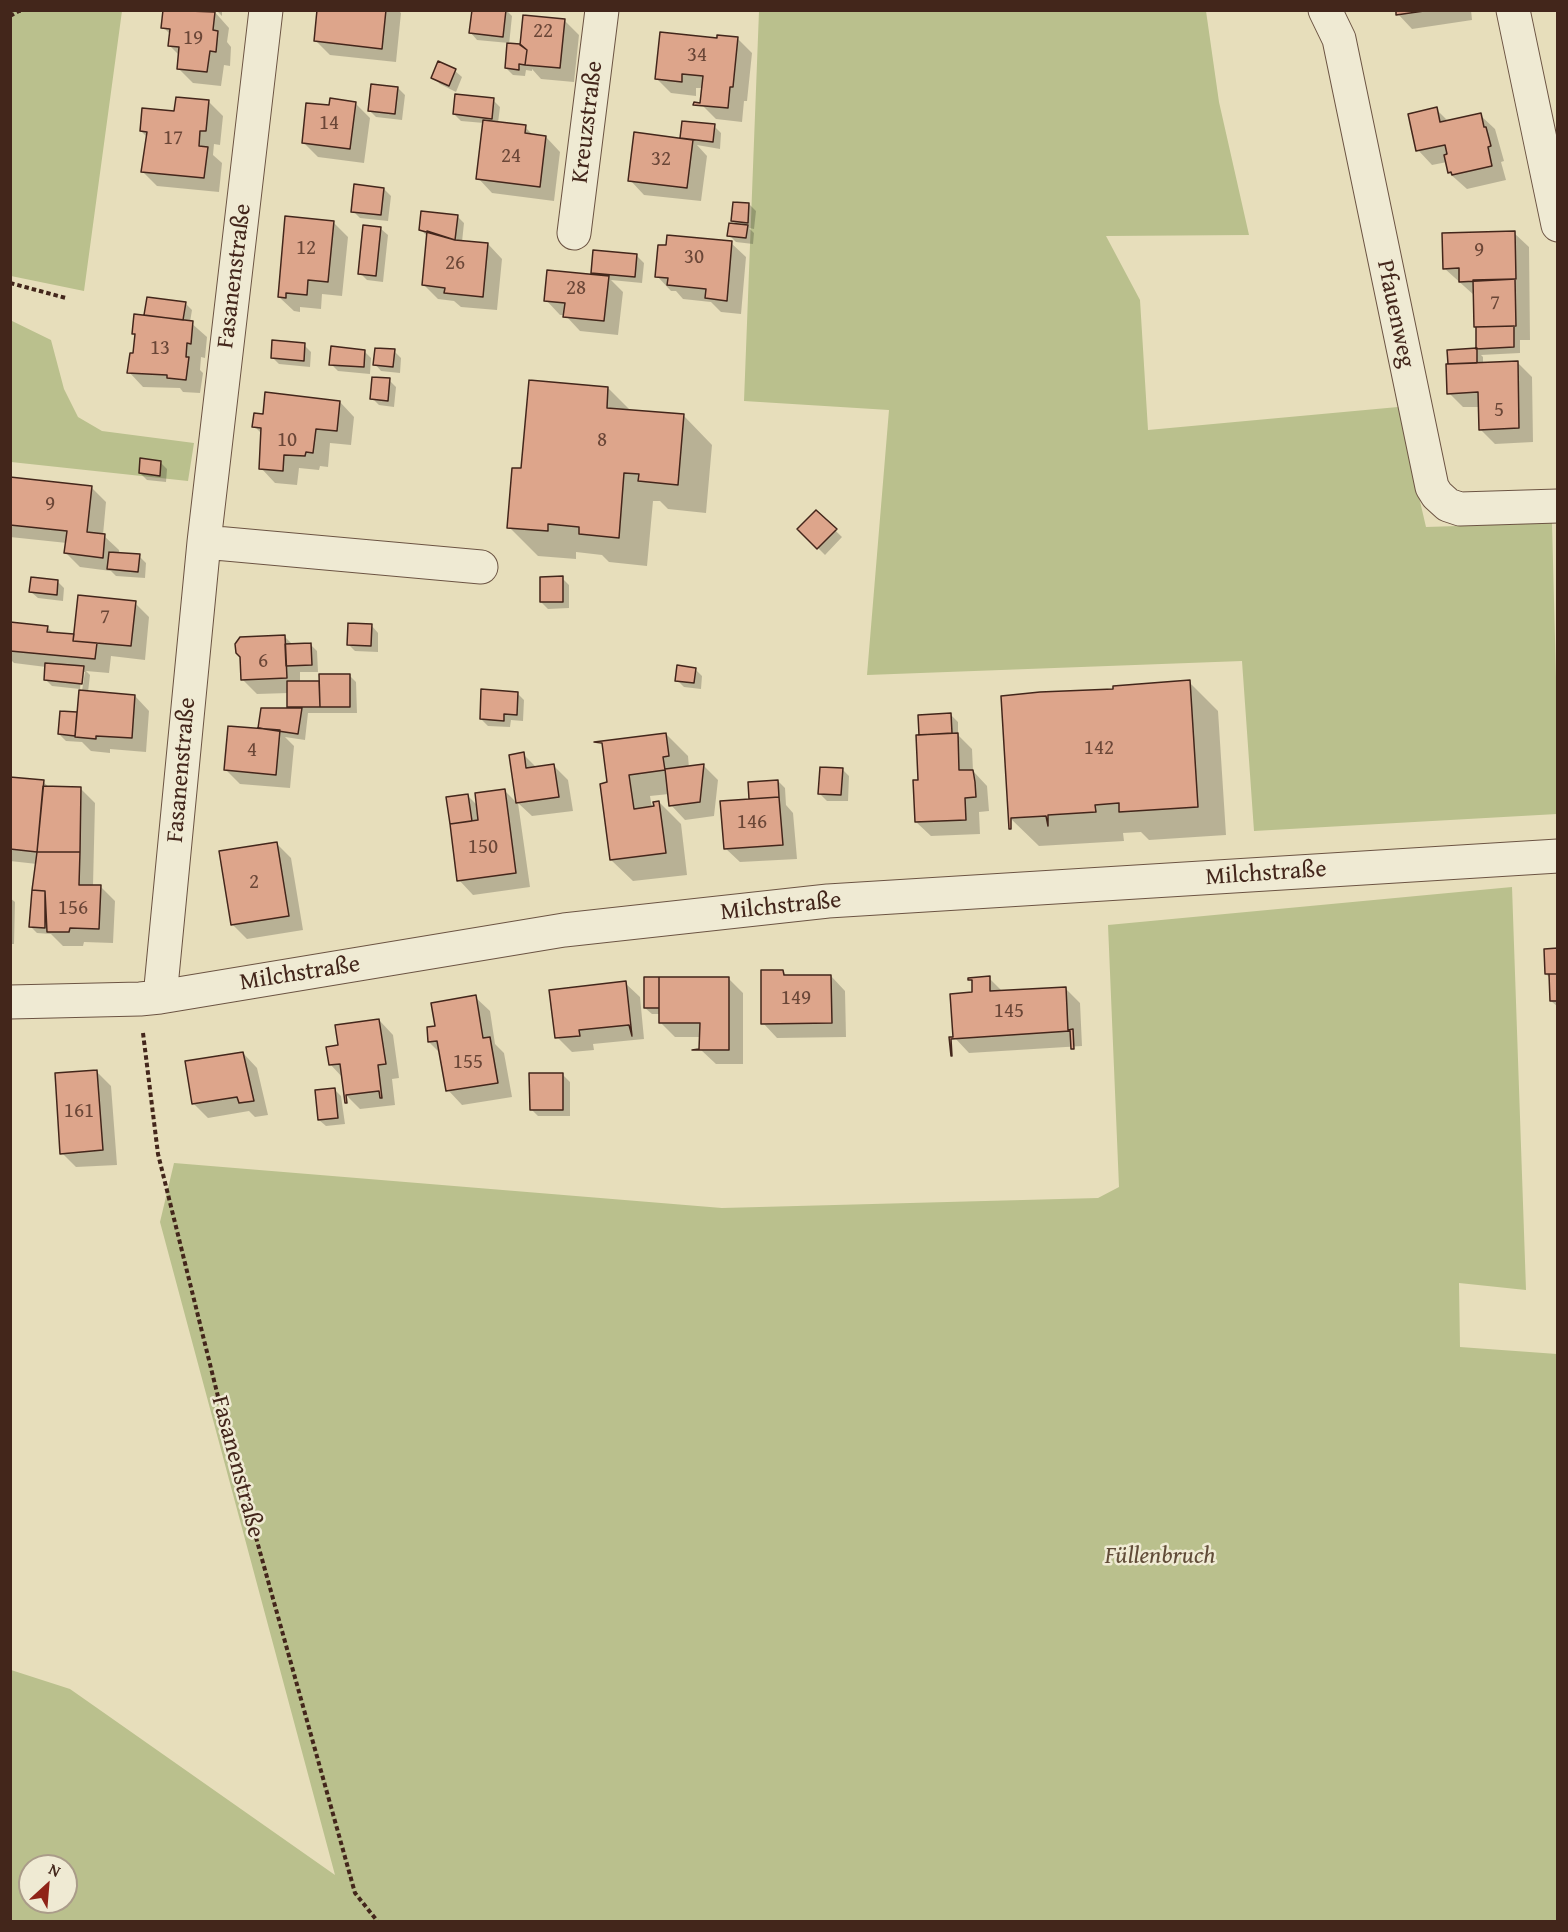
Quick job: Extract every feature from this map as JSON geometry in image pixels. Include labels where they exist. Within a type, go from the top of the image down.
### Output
[{"type":"street","name":"Fasanenstraße","points":[[150,998],[266,10]]},
{"type":"street","name":"Kreuzstraße","points":[[574,233],[602,10]]},
{"type":"street","name":"Pfauenweg","points":[[1325,10],[1339,39],[1432,487],[1448,505],[1460,509],[1557,506]]},
{"type":"street","points":[[1513,10],[1557,225]]},
{"type":"street","points":[[204,542],[481,567]]},
{"type":"street","name":"Milchstraße","points":[[10,1002],[150,998],[564,930],[828,901],[1557,856]]},
{"type":"path","points":[[10,16],[24,10]]},
{"type":"path","points":[[10,283],[66,298]]},
{"type":"path","name":"Fasanenstraße","points":[[150,998],[158,1154],[228,1437],[355,1893],[378,1922]]},
{"type":"green space","points":[[10,11],[122,11],[84,291],[11,276]]},
{"type":"green space","points":[[759,11],[1206,11],[1219,102],[1249,235],[1106,236],[1140,300],[1148,430],[1398,407],[1426,527],[1552,523],[1557,814],[1254,831],[1242,661],[867,675],[889,410],[744,401]]},
{"type":"green space","points":[[10,320],[51,340],[64,389],[78,417],[102,431],[194,443],[188,481],[11,462]]},
{"type":"green space","name":"Füllenbruch","points":[[1512,887],[1526,1290],[1459,1283],[1460,1347],[1557,1354],[1557,1921],[11,1921],[11,1670],[70,1689],[335,1875],[160,1222],[174,1163],[722,1208],[1098,1198],[1119,1187],[1108,925]]},
{"type":"building","points":[[163,10],[215,12],[213,30],[218,31],[216,52],[210,51],[207,72],[177,69],[179,47],[168,46],[170,29],[161,28]]},
{"type":"building","points":[[317,10],[386,10],[382,49],[314,41]]},
{"type":"building","points":[[472,10],[506,10],[503,37],[469,33]]},
{"type":"building","points":[[1396,10],[1424,10],[1424,11],[1396,15]]},
{"type":"building","points":[[523,15],[565,19],[560,68],[525,65],[527,50],[520,45]]},
{"type":"building","points":[[660,32],[717,38],[717,35],[738,37],[733,87],[730,87],[728,108],[693,105],[694,102],[700,103],[703,76],[682,74],[682,82],[655,79]]},
{"type":"building","points":[[507,43],[520,44],[527,50],[525,65],[519,64],[519,70],[505,68]]},
{"type":"building","points":[[438,61],[456,69],[449,86],[431,78]]},
{"type":"building","points":[[371,84],[398,87],[395,114],[368,111]]},
{"type":"building","points":[[455,94],[494,98],[492,119],[453,114]]},
{"type":"building","points":[[176,97],[209,100],[206,131],[200,131],[199,146],[208,147],[204,178],[141,172],[147,132],[140,131],[142,108],[174,111]]},
{"type":"building","points":[[330,98],[356,102],[350,149],[302,143],[306,103],[329,105]]},
{"type":"building","points":[[1437,107],[1440,122],[1481,113],[1491,146],[1488,147],[1492,166],[1452,175],[1451,172],[1448,173],[1444,155],[1447,154],[1445,145],[1416,151],[1408,114]]},
{"type":"building","points":[[483,120],[526,125],[525,133],[546,136],[540,187],[476,179]]},
{"type":"building","points":[[682,121],[715,124],[713,142],[680,138]]},
{"type":"building","points":[[634,132],[693,140],[687,188],[628,181]]},
{"type":"building","points":[[354,184],[384,188],[381,215],[351,212]]},
{"type":"building","points":[[733,202],[749,203],[748,223],[731,221]]},
{"type":"building","points":[[421,211],[458,215],[455,240],[419,230]]},
{"type":"building","points":[[285,216],[334,221],[328,282],[308,280],[307,295],[286,293],[286,298],[278,297]]},
{"type":"building","points":[[729,223],[748,225],[746,238],[727,236]]},
{"type":"building","points":[[363,225],[381,227],[376,276],[358,274]]},
{"type":"building","points":[[427,231],[455,240],[488,243],[483,297],[444,293],[445,288],[422,285]]},
{"type":"building","points":[[1515,231],[1516,279],[1459,282],[1459,268],[1443,269],[1442,233]]},
{"type":"building","points":[[667,235],[732,241],[727,301],[705,298],[706,289],[667,285],[668,278],[655,277],[658,245],[666,245]]},
{"type":"building","points":[[593,250],[637,254],[635,277],[591,273]]},
{"type":"building","points":[[547,270],[609,276],[604,321],[563,317],[565,303],[544,301]]},
{"type":"building","points":[[1515,279],[1516,326],[1474,327],[1473,280]]},
{"type":"building","points":[[147,297],[186,302],[183,320],[144,315]]},
{"type":"building","points":[[134,314],[193,321],[191,344],[187,343],[186,357],[189,357],[186,380],[167,378],[167,375],[127,373],[130,353],[133,353]]},
{"type":"building","points":[[1514,326],[1514,347],[1476,349],[1476,327]]},
{"type":"building","points":[[272,340],[305,343],[304,361],[271,358]]},
{"type":"building","points":[[331,346],[365,350],[364,367],[329,365]]},
{"type":"building","points":[[375,348],[395,349],[393,367],[373,365]]},
{"type":"building","points":[[1477,348],[1477,363],[1448,364],[1447,350]]},
{"type":"building","points":[[1518,361],[1519,428],[1479,430],[1478,392],[1447,394],[1446,364]]},
{"type":"building","points":[[372,377],[390,378],[388,401],[370,399]]},
{"type":"building","points":[[529,380],[608,387],[607,408],[684,414],[678,485],[638,481],[639,474],[624,473],[619,538],[579,534],[579,527],[548,524],[548,531],[507,528],[512,468],[521,468]]},
{"type":"building","points":[[265,392],[340,401],[337,431],[316,429],[313,453],[306,452],[305,456],[284,455],[283,471],[259,469],[261,428],[252,427],[254,413],[263,414]]},
{"type":"building","points":[[140,458],[161,461],[160,476],[139,473]]},
{"type":"building","points":[[10,477],[92,486],[87,532],[105,534],[103,558],[64,553],[67,531],[10,525]]},
{"type":"building","points":[[816,510],[837,529],[817,549],[797,529]]},
{"type":"building","points":[[109,552],[140,554],[138,572],[107,569]]},
{"type":"building","points":[[563,576],[563,602],[540,602],[540,577]]},
{"type":"building","points":[[31,577],[58,580],[57,595],[29,592]]},
{"type":"building","points":[[78,595],[136,601],[131,646],[73,641]]},
{"type":"building","points":[[10,622],[48,626],[47,632],[74,634],[73,641],[97,643],[95,659],[10,651]]},
{"type":"building","points":[[348,623],[372,624],[371,646],[347,645]]},
{"type":"building","points":[[285,635],[287,678],[241,680],[240,657],[236,653],[235,644],[240,637]]},
{"type":"building","points":[[311,643],[312,665],[286,666],[285,644]]},
{"type":"building","points":[[45,663],[84,666],[82,684],[44,680]]},
{"type":"building","points":[[677,665],[696,668],[694,683],[675,681]]},
{"type":"building","points":[[319,674],[350,674],[350,707],[320,707]]},
{"type":"building","points":[[1190,680],[1198,807],[1119,812],[1119,803],[1095,805],[1096,812],[1048,815],[1048,826],[1046,816],[1011,818],[1011,829],[1009,829],[1001,696],[1113,689],[1113,686]]},
{"type":"building","points":[[287,681],[319,681],[320,707],[287,707]]},
{"type":"building","points":[[481,689],[518,692],[517,715],[504,714],[504,721],[480,719]]},
{"type":"building","points":[[79,690],[135,695],[132,738],[75,737]]},
{"type":"building","points":[[261,708],[302,708],[298,734],[258,728]]},
{"type":"building","points":[[60,711],[77,712],[75,736],[58,734]]},
{"type":"building","points":[[951,713],[952,733],[919,735],[918,715]]},
{"type":"building","points":[[228,726],[280,730],[276,775],[224,770]]},
{"type":"building","points":[[666,733],[669,756],[663,757],[665,770],[629,775],[634,809],[654,806],[653,802],[659,801],[666,853],[610,860],[600,784],[607,782],[602,743],[594,742]]},
{"type":"building","points":[[958,733],[959,770],[973,770],[975,782],[976,797],[965,798],[966,820],[915,822],[913,780],[918,780],[916,735]]},
{"type":"building","points":[[524,752],[526,768],[554,764],[559,797],[516,803],[509,755]]},
{"type":"building","points":[[704,764],[700,802],[669,806],[665,769]]},
{"type":"building","points":[[820,767],[843,768],[841,795],[818,794]]},
{"type":"building","points":[[10,777],[44,780],[37,852],[10,849]]},
{"type":"building","points":[[778,780],[779,797],[749,799],[748,782]]},
{"type":"building","points":[[43,786],[81,787],[80,852],[37,852]]},
{"type":"building","points":[[505,789],[516,873],[457,881],[450,824],[478,820],[475,793]]},
{"type":"building","points":[[468,794],[472,821],[450,824],[446,797]]},
{"type":"building","points":[[779,797],[783,845],[724,849],[720,801]]},
{"type":"building","points":[[277,842],[289,916],[231,925],[219,851]]},
{"type":"building","points":[[37,852],[80,852],[79,885],[101,885],[99,929],[70,928],[69,932],[47,932],[45,891],[32,890]]},
{"type":"building","points":[[32,890],[45,891],[45,928],[29,927]]},
{"type":"building","points":[[1558,948],[1558,974],[1545,974],[1544,949]]},
{"type":"building","points":[[761,970],[783,970],[784,975],[831,975],[832,1023],[761,1024]]},
{"type":"building","points":[[1549,974],[1558,974],[1558,1001],[1550,1001]]},
{"type":"building","points":[[990,976],[990,991],[1066,987],[1068,1030],[1073,1029],[1074,1049],[1071,1049],[1070,1031],[951,1039],[951,1056],[949,1037],[953,1037],[950,994],[972,992],[972,980],[968,978]]},
{"type":"building","points":[[644,977],[659,977],[659,1008],[644,1008]]},
{"type":"building","points":[[659,977],[729,977],[729,1050],[692,1050],[699,1049],[700,1023],[659,1023]]},
{"type":"building","points":[[626,981],[632,1036],[629,1025],[579,1030],[580,1036],[555,1038],[549,990]]},
{"type":"building","points":[[476,995],[483,1038],[490,1037],[498,1083],[446,1091],[437,1041],[428,1042],[427,1027],[435,1026],[431,1003]]},
{"type":"building","points":[[379,1019],[386,1064],[378,1065],[382,1098],[380,1098],[379,1091],[346,1095],[347,1103],[345,1103],[340,1064],[329,1065],[326,1047],[338,1045],[335,1025]]},
{"type":"building","points":[[243,1052],[254,1101],[239,1103],[237,1097],[192,1104],[185,1061]]},
{"type":"building","points":[[97,1070],[103,1150],[60,1154],[55,1073]]},
{"type":"building","points":[[529,1073],[563,1073],[563,1110],[530,1110]]},
{"type":"building","points":[[335,1088],[338,1118],[318,1120],[315,1090]]}]
